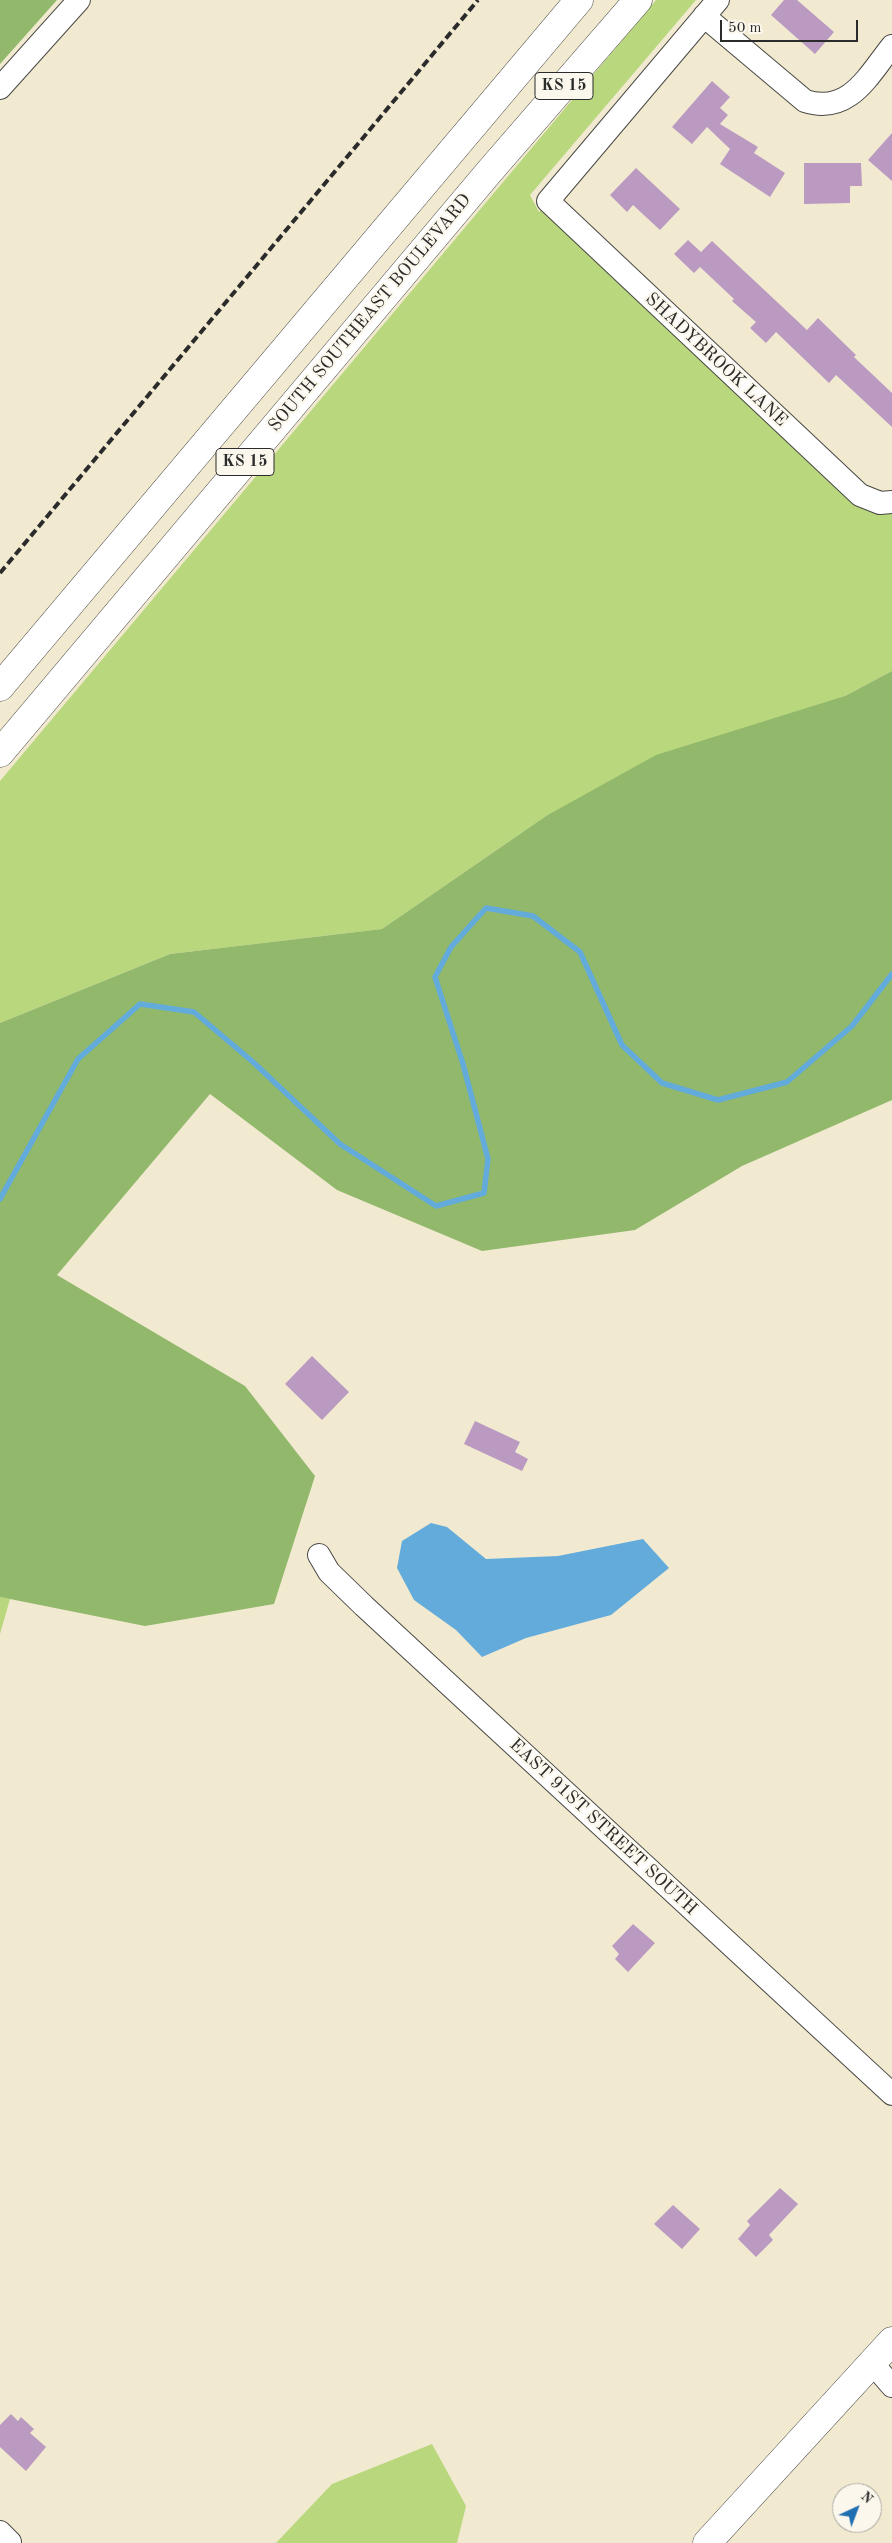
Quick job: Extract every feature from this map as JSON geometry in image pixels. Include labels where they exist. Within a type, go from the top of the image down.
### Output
[{"type":"main road","name":"KS 15","points":[[0,687],[579,0]]},
{"type":"main road","name":"SOUTH SOUTHEAST BOULEVARD","points":[[0,753],[489,172],[638,0]]},
{"type":"main road","points":[[707,2543],[892,2341]]},
{"type":"street","points":[[0,88],[79,0]]},
{"type":"street","points":[[711,8],[805,101],[817,105],[838,103],[852,94],[892,46]]},
{"type":"street","name":"SHADYBROOK LANE","points":[[711,8],[548,202],[860,495],[880,503],[892,502]]},
{"type":"street","name":"EAST 91ST STREET SOUTH","points":[[319,1555],[329,1572],[364,1606],[892,2094]]},
{"type":"street","points":[[872,2363],[892,2386]]},
{"type":"green space","points":[[0,0],[57,0],[0,64]]},
{"type":"green space","points":[[656,0],[696,0],[530,195],[539,212],[548,201],[892,509],[892,671],[845,696],[546,816],[382,929],[170,954],[0,1023],[0,781]]},
{"type":"green space","points":[[892,671],[892,1100],[742,1166],[635,1230],[482,1251],[337,1190],[210,1094],[57,1275],[245,1386],[315,1476],[274,1604],[145,1626],[0,1597],[0,1023],[170,954],[382,929],[546,816],[656,755],[845,696]]},
{"type":"green space","points":[[0,1597],[10,1599],[0,1634]]},
{"type":"green space","points":[[432,2444],[466,2506],[457,2543],[276,2543],[332,2484]]},
{"type":"water","points":[[431,1523],[447,1527],[486,1559],[558,1556],[643,1539],[669,1568],[611,1615],[526,1638],[482,1657],[456,1630],[414,1600],[397,1568],[402,1541]]},
{"type":"building","points":[[784,0],[797,0],[834,32],[815,54],[771,15]]},
{"type":"building","points":[[712,81],[730,97],[720,108],[728,115],[720,124],[758,147],[754,153],[785,173],[770,197],[720,164],[730,149],[707,127],[692,144],[672,127]]},
{"type":"building","points":[[892,133],[892,181],[868,160]]},
{"type":"building","points":[[804,163],[861,163],[862,186],[850,186],[850,203],[804,204]]},
{"type":"building","points":[[636,168],[680,209],[660,230],[633,205],[627,212],[610,195]]},
{"type":"building","points":[[688,240],[701,252],[712,241],[807,330],[818,318],[856,355],[854,357],[892,393],[892,427],[836,375],[829,383],[776,332],[766,343],[750,328],[756,322],[732,301],[734,299],[700,267],[694,273],[674,254]]},
{"type":"building","points":[[312,1356],[349,1392],[322,1420],[285,1384]]},
{"type":"building","points":[[475,1421],[520,1442],[515,1452],[528,1459],[522,1471],[464,1444]]},
{"type":"building","points":[[633,1924],[655,1943],[628,1972],[615,1959],[619,1954],[612,1946]]},
{"type":"building","points":[[780,2188],[798,2204],[769,2235],[773,2240],[756,2257],[738,2239],[750,2225],[747,2221]]},
{"type":"building","points":[[673,2205],[700,2229],[682,2249],[654,2224]]},
{"type":"building","points":[[11,2414],[18,2421],[21,2417],[34,2429],[30,2433],[46,2447],[26,2471],[0,2447],[0,2425]]},
{"type":"waterway","points":[[0,1199],[78,1059],[140,1004],[194,1012],[253,1062],[340,1144],[436,1206],[484,1193],[488,1159],[463,1064],[435,977],[451,947],[486,908],[533,916],[580,952],[622,1045],[662,1083],[718,1100],[787,1082],[852,1026],[892,974]]},
{"type":"railway","points":[[0,573],[478,0]]}]
